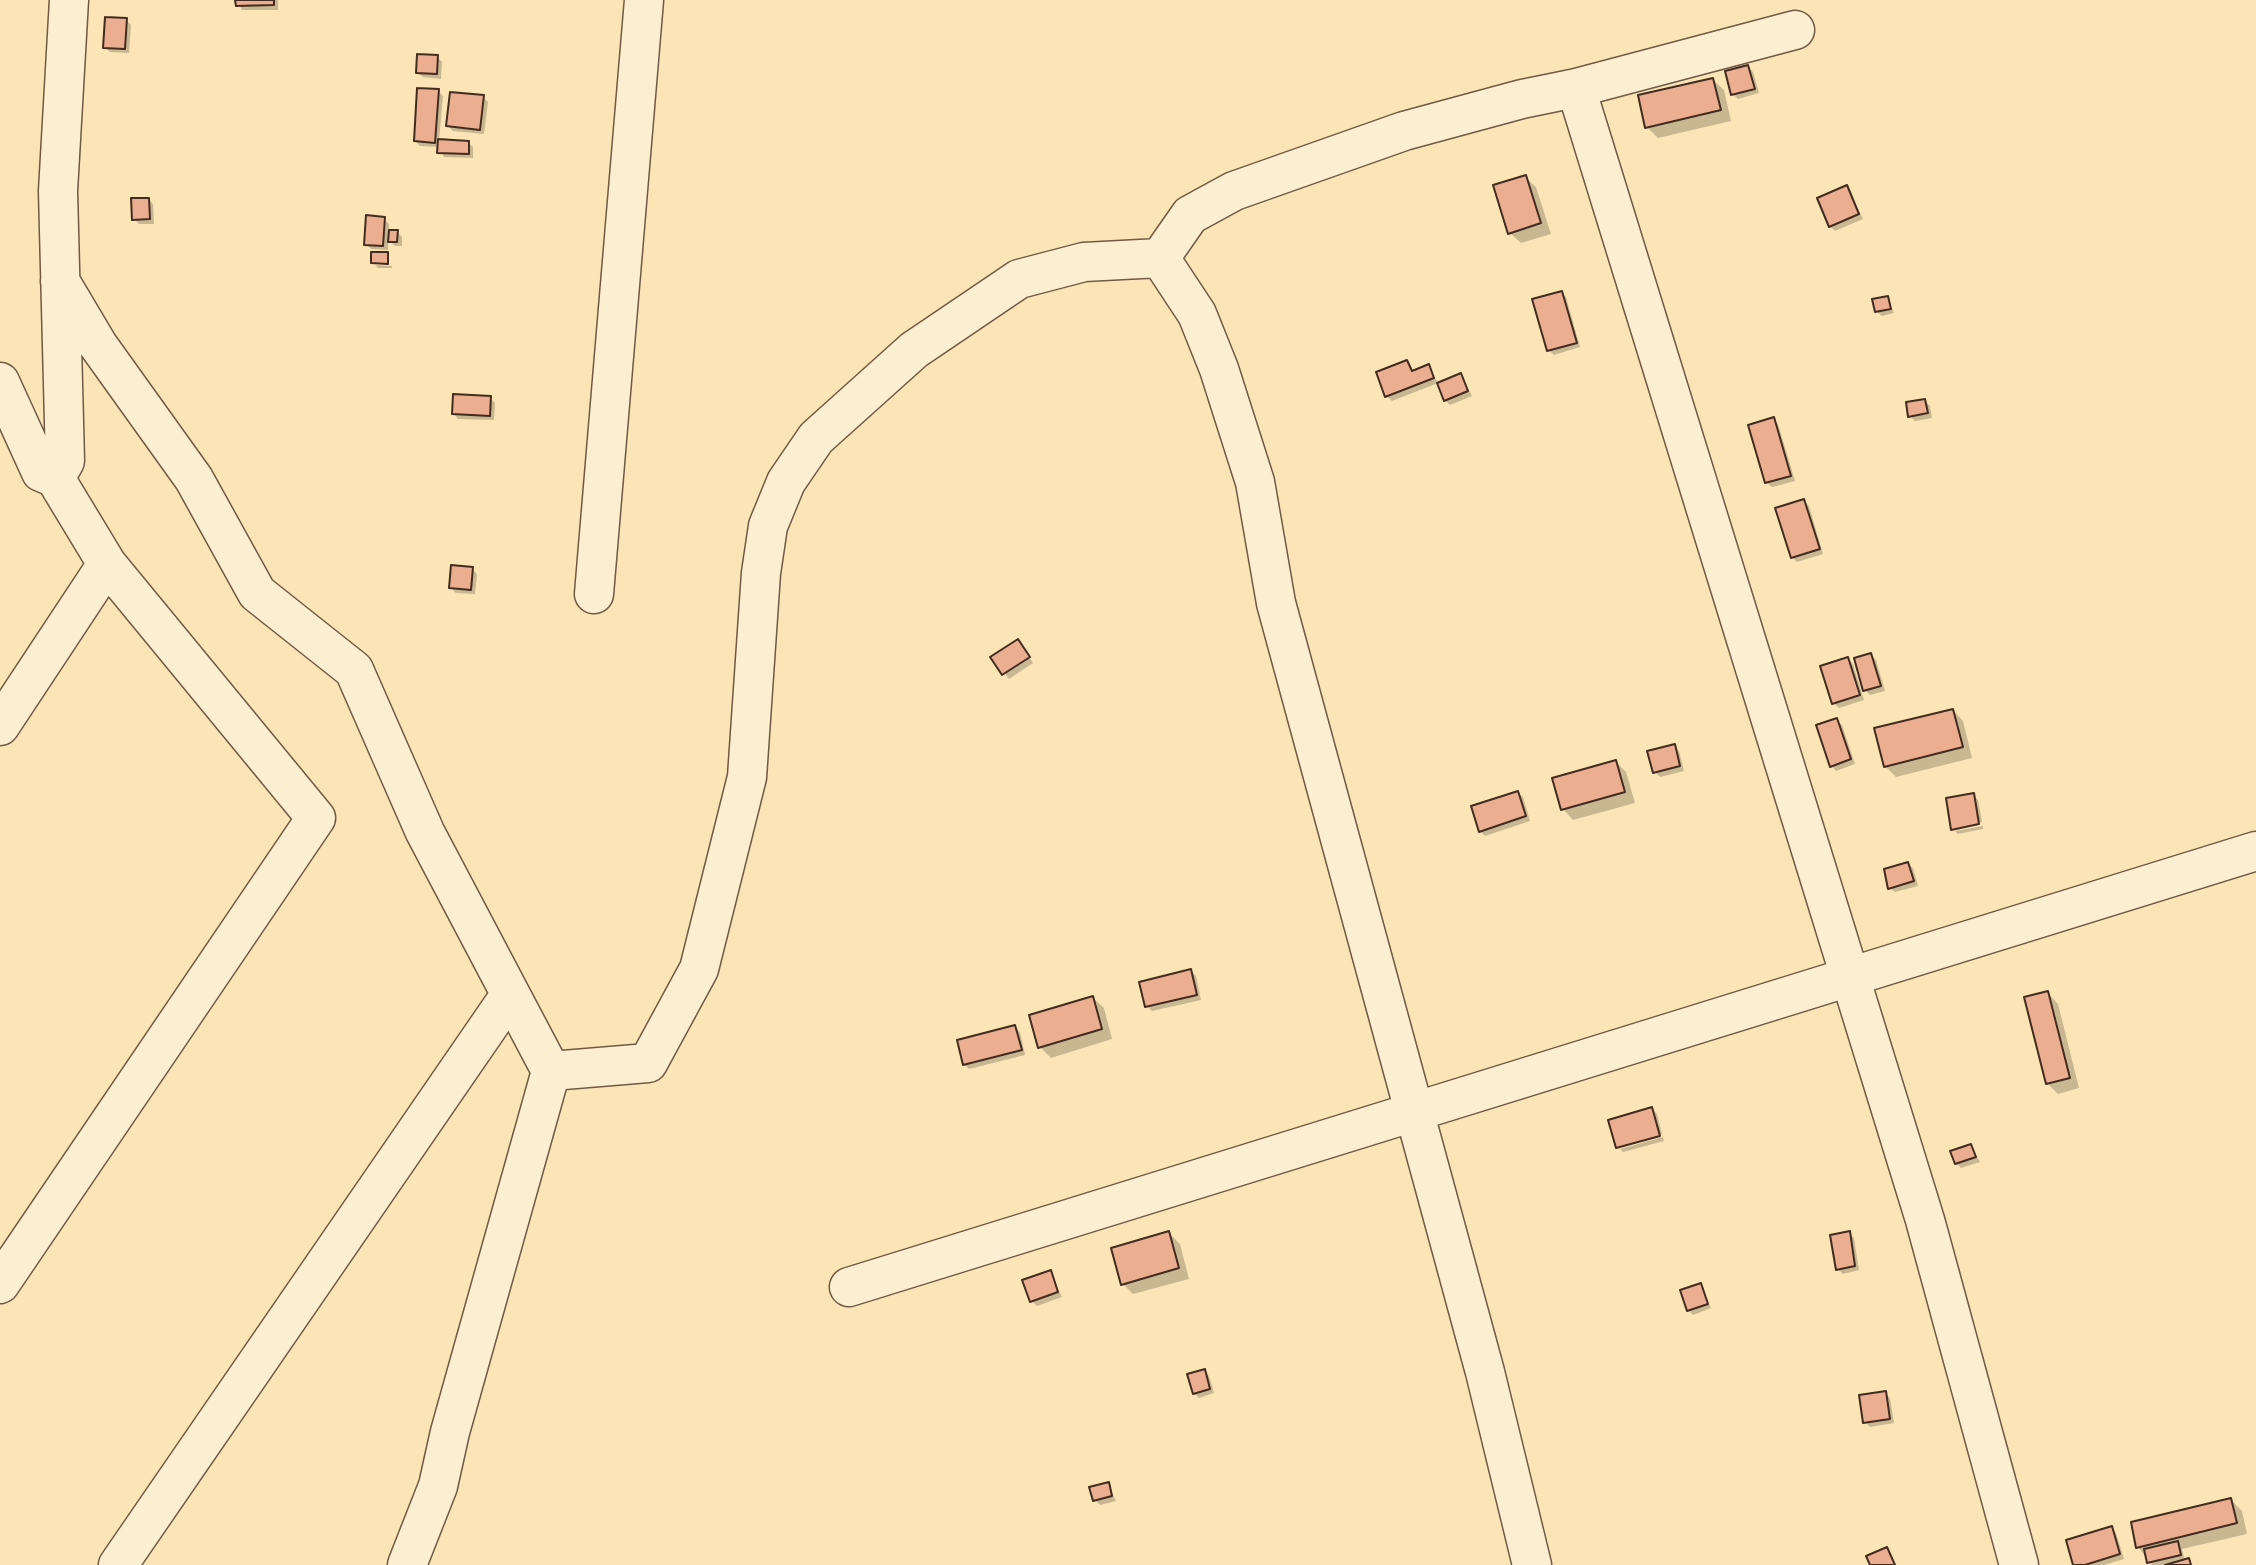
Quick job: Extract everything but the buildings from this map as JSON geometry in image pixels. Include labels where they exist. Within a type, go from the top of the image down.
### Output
[{"type":"street","points":[[55,478],[65,461],[58,191],[69,0]]},
{"type":"street","points":[[594,594],[644,0]]},
{"type":"street","points":[[1160,258],[1190,215],[1234,191],[1404,131],[1795,30]]},
{"type":"street","points":[[1576,88],[1925,1220],[2019,1565]]},
{"type":"street","points":[[551,1071],[648,1063],[699,970],[747,777],[761,573],[768,526],[786,482],[816,438],[914,350],[1019,279],[1084,262],[1160,258]]},
{"type":"street","points":[[1160,258],[1197,314],[1219,369],[1255,482],[1276,603],[1485,1372],[1532,1565]]},
{"type":"street","points":[[60,281],[98,345],[194,479],[257,593],[354,670],[425,832],[551,1071],[450,1432],[438,1486],[407,1565]]},
{"type":"street","points":[[0,382],[41,472],[55,478],[107,564],[316,818],[0,1284]]},
{"type":"street","points":[[0,726],[107,564]]},
{"type":"street","points":[[849,1287],[2256,851]]},
{"type":"street","points":[[118,1565],[510,995]]}]
